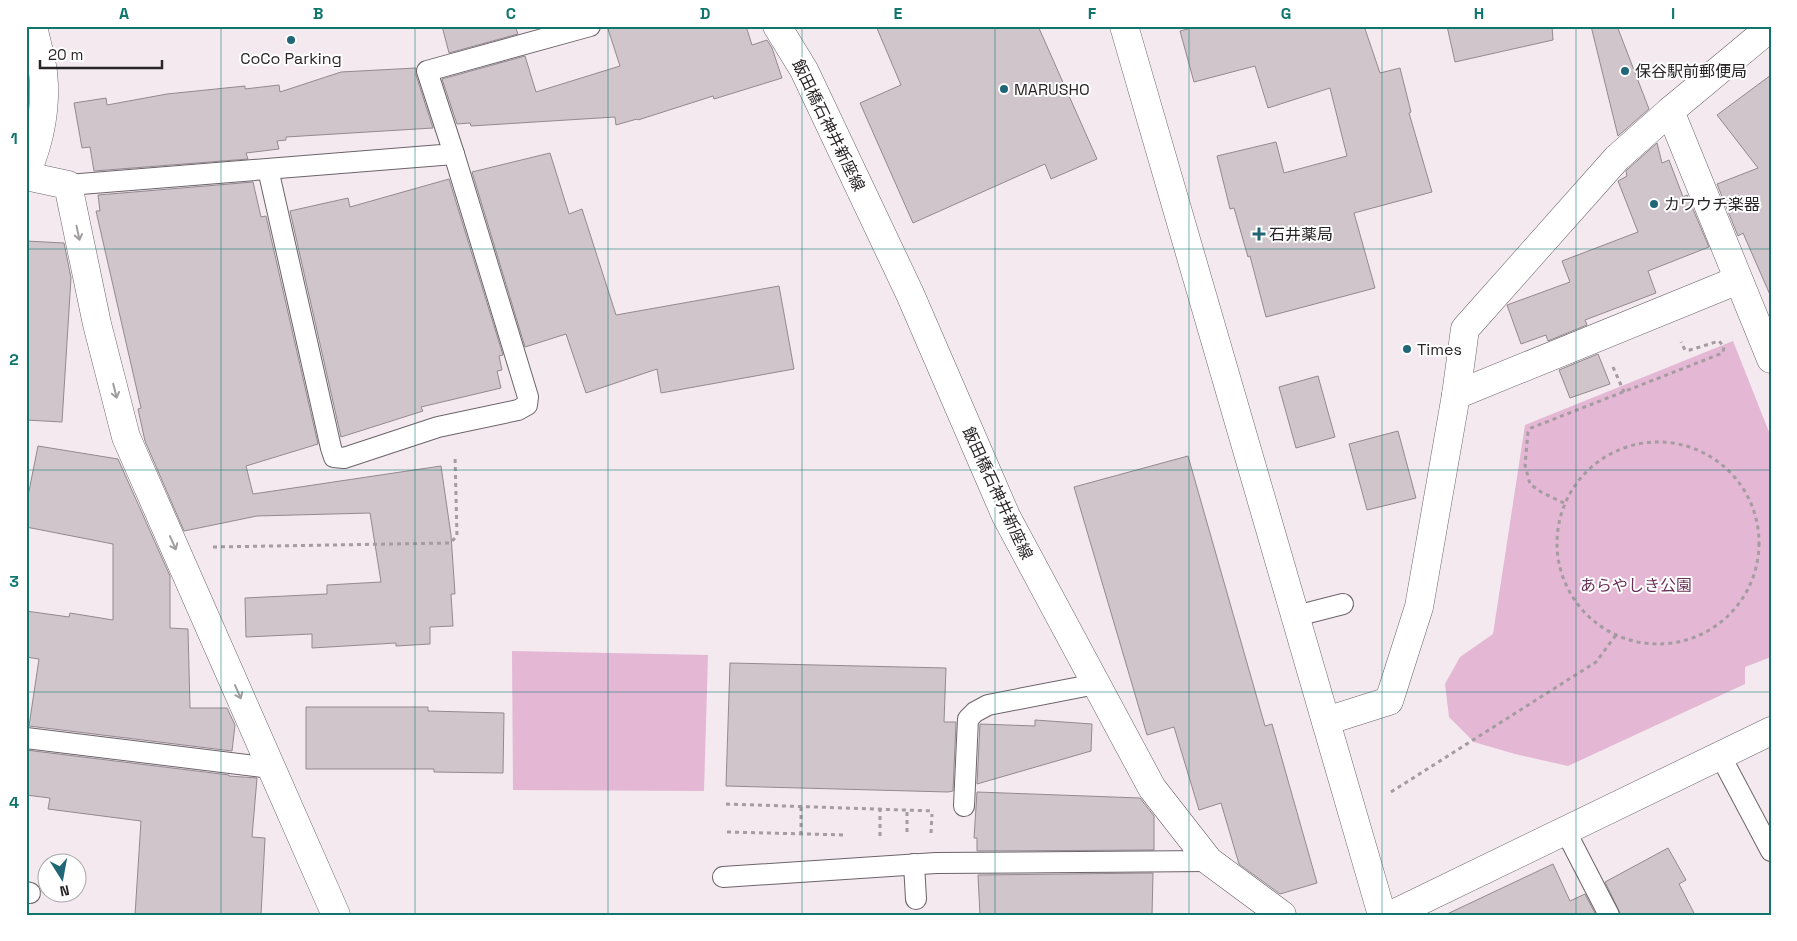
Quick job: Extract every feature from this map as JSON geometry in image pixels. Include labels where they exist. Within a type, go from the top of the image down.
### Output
[{"type":"street","points":[[33,26],[43,72],[34,121],[34,156],[26,175],[68,186],[98,324],[126,437],[336,915]]},
{"type":"street","name":"飯田橋石神井新座線","points":[[777,26],[804,70],[910,294],[1006,516],[1152,788],[1209,861],[1282,915]]},
{"type":"street","points":[[1124,26],[1382,915]]},
{"type":"street","points":[[1326,721],[1389,701],[1419,607],[1456,395],[1465,329],[1617,158],[1771,27]]},
{"type":"street","points":[[1670,111],[1771,360]]},
{"type":"street","points":[[1456,395],[1738,280]]},
{"type":"street","points":[[1391,915],[1771,731]]},
{"type":"lane","points":[[268,169],[334,457],[344,458],[438,427],[518,410],[527,405],[528,397],[427,72],[590,26]]},
{"type":"lane","points":[[68,186],[454,154]]},
{"type":"lane","points":[[1296,616],[1343,604]]},
{"type":"lane","points":[[964,806],[968,719],[974,712],[988,705],[1096,684]]},
{"type":"lane","points":[[26,738],[271,768]]},
{"type":"lane","points":[[1720,755],[1771,851]]},
{"type":"lane","points":[[1564,830],[1609,915]]},
{"type":"lane","points":[[723,877],[914,864],[1209,861]]},
{"type":"lane","points":[[914,864],[916,899]]},
{"type":"path","points":[[1564,503],[1540,492],[1530,484],[1525,465],[1528,432],[1531,428],[1723,352],[1724,347],[1719,341],[1685,350],[1669,308]]},
{"type":"path","points":[[1617,376],[1624,392]]},
{"type":"path","points":[[175,548],[450,542],[457,536],[455,423]]},
{"type":"path","points":[[1648,442],[1670,442],[1695,448],[1717,460],[1736,478],[1750,500],[1758,524],[1760,550],[1755,575],[1744,598],[1727,618],[1706,633],[1682,642],[1656,645],[1631,642],[1616,635],[1607,632],[1587,616],[1571,596],[1561,574],[1556,549],[1558,524],[1564,503],[1575,485],[1589,468],[1627,446],[1648,442]]},
{"type":"path","points":[[1391,792],[1596,662],[1616,635]]},
{"type":"path","points":[[726,804],[954,812],[961,810],[964,806]]},
{"type":"path","points":[[801,807],[801,833]]},
{"type":"path","points":[[870,835],[880,836],[880,809]]},
{"type":"path","points":[[907,810],[907,836]]},
{"type":"path","points":[[931,833],[932,811]]},
{"type":"path","points":[[727,832],[850,835]]},
{"type":"green space","name":"あらやしき公園","points":[[1733,341],[1771,437],[1771,657],[1745,667],[1745,684],[1568,766],[1474,742],[1449,717],[1445,684],[1460,657],[1493,634],[1525,425]]},
{"type":"green space","points":[[512,651],[708,655],[704,791],[513,790]]},
{"type":"building","points":[[442,26],[515,26],[518,34],[449,53]]},
{"type":"building","points":[[607,26],[746,26],[752,45],[767,40],[772,48],[782,78],[714,99],[713,96],[638,120],[616,125],[615,117],[471,126],[470,123],[457,124],[442,79],[525,56],[536,92],[620,66]]},
{"type":"building","points":[[876,26],[1038,26],[1097,159],[1051,179],[1045,164],[913,223],[860,103],[901,85]]},
{"type":"building","points":[[1199,26],[1364,26],[1380,73],[1400,68],[1411,112],[1409,113],[1432,192],[1354,213],[1375,288],[1266,317],[1250,256],[1248,257],[1234,208],[1230,209],[1217,156],[1276,142],[1284,173],[1347,156],[1330,88],[1268,108],[1255,66],[1194,82],[1180,31]]},
{"type":"building","points":[[1447,26],[1552,26],[1553,40],[1455,62]]},
{"type":"building","points":[[1591,26],[1617,26],[1649,109],[1618,136]]},
{"type":"building","points":[[416,68],[416,75],[433,128],[286,137],[286,140],[277,141],[279,149],[246,153],[248,159],[94,171],[90,147],[82,148],[74,103],[106,98],[107,105],[167,94],[245,86],[245,89],[279,85],[280,92],[341,72]]},
{"type":"building","points":[[1771,75],[1771,297],[1743,233],[1738,236],[1717,184],[1758,168],[1717,115]]},
{"type":"building","points":[[1657,143],[1662,163],[1669,160],[1683,197],[1687,195],[1709,247],[1648,271],[1656,293],[1585,320],[1587,325],[1548,341],[1546,335],[1521,344],[1507,305],[1570,282],[1562,261],[1638,232],[1618,181],[1627,176],[1626,171]]},
{"type":"building","points":[[550,153],[569,214],[582,209],[616,315],[779,286],[794,369],[661,393],[657,369],[586,393],[566,334],[525,347],[472,172]]},
{"type":"building","points":[[449,179],[503,355],[499,356],[502,370],[497,371],[501,388],[421,407],[423,411],[341,437],[290,211],[348,198],[350,207]]},
{"type":"building","points":[[253,182],[261,217],[266,216],[318,444],[246,466],[253,494],[441,466],[451,535],[455,594],[451,594],[453,626],[430,627],[430,644],[396,646],[396,643],[312,648],[312,634],[246,637],[245,598],[327,594],[327,585],[381,582],[370,513],[257,516],[184,531],[145,441],[138,409],[141,408],[96,211],[100,211],[98,195]]},
{"type":"building","points":[[26,241],[64,243],[71,278],[62,422],[26,420]]},
{"type":"building","points":[[1598,354],[1610,384],[1570,398],[1559,370]]},
{"type":"building","points":[[1318,376],[1335,437],[1296,448],[1279,387]]},
{"type":"building","points":[[1398,431],[1416,498],[1367,510],[1349,444]]},
{"type":"building","points":[[38,446],[118,459],[170,576],[170,628],[188,629],[190,708],[227,708],[235,725],[232,751],[29,726],[39,659],[26,657],[26,611],[69,617],[70,613],[113,620],[113,544],[26,527],[26,506]]},
{"type":"building","points":[[1188,456],[1265,726],[1272,724],[1317,883],[1280,894],[1239,864],[1221,803],[1199,810],[1174,727],[1147,735],[1074,487]]},
{"type":"building","points":[[730,663],[946,668],[944,722],[956,722],[953,791],[726,786]]},
{"type":"building","points":[[306,707],[428,707],[428,711],[504,713],[503,773],[434,772],[434,769],[306,769]]},
{"type":"building","points":[[1035,720],[1092,724],[1091,751],[977,784],[980,724],[1035,726]]},
{"type":"building","points":[[26,750],[257,778],[252,837],[265,838],[261,915],[135,915],[141,821],[48,809],[50,798],[26,795]]},
{"type":"building","points":[[977,792],[1140,798],[1154,816],[1154,850],[977,851],[977,838],[974,838]]},
{"type":"building","points":[[1668,848],[1686,880],[1679,884],[1695,915],[1621,915],[1605,882]]},
{"type":"building","points":[[1553,864],[1570,901],[1585,894],[1596,915],[1445,915]]},
{"type":"building","points":[[1153,873],[1152,915],[980,915],[978,875]]},
{"type":"place","name":"CoCo Parking","points":[[291,40]]},
{"type":"place","name":"保谷駅前郵便局","points":[[1625,71]]},
{"type":"place","name":"MARUSHO","points":[[1004,89]]},
{"type":"place","name":"カワウチ楽器","points":[[1654,204]]},
{"type":"place","name":"石井薬局","points":[[1259,234]]},
{"type":"place","name":"Times","points":[[1407,349]]}]
